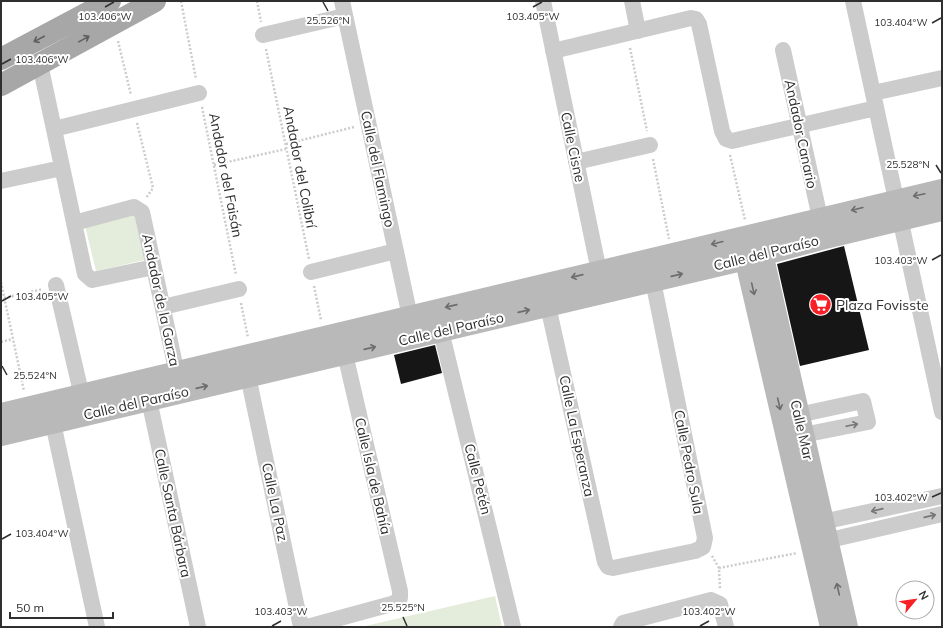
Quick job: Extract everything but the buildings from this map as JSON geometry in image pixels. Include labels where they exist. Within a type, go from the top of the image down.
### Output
[{"type":"main road","points":[[1,59],[110,1]]},
{"type":"main road","points":[[1,85],[155,1]]},
{"type":"street","name":"Calle Cisne","points":[[542,1],[604,292]]},
{"type":"street","points":[[632,1],[638,31]]},
{"type":"street","points":[[853,1],[942,412]]},
{"type":"street","points":[[263,35],[344,9]]},
{"type":"street","name":"Calle del Flamingo","points":[[344,9],[414,337]]},
{"type":"street","points":[[553,51],[691,18],[696,19],[699,24],[722,131],[726,139],[732,141],[800,125],[942,78]]},
{"type":"street","name":"Andador Canario","points":[[783,50],[820,218]]},
{"type":"street","points":[[40,64],[85,274],[92,280],[154,266]]},
{"type":"street","points":[[54,129],[199,93]]},
{"type":"street","points":[[576,162],[650,145]]},
{"type":"street","points":[[1,182],[62,168]]},
{"type":"street","points":[[898,210],[942,190]]},
{"type":"street","name":"Andador de la Garza","points":[[74,223],[134,207],[142,212],[179,382]]},
{"type":"street","points":[[898,210],[942,210]]},
{"type":"street","name":"Calle del Paraíso","points":[[1,435],[53,423],[84,405],[179,382],[251,354],[820,218],[898,210]]},
{"type":"street","name":"Calle del Paraíso","points":[[1,414],[27,408],[149,400],[179,382],[248,376],[754,257],[898,210]]},
{"type":"street","name":"Calle Mar","points":[[749,235],[816,536],[847,627]]},
{"type":"street","points":[[311,272],[396,251]]},
{"type":"street","name":"Calle Mar","points":[[754,257],[800,425],[831,627]]},
{"type":"street","name":"Calle Pedro Sula","points":[[653,281],[705,538],[703,547]]},
{"type":"street","points":[[56,285],[84,405]]},
{"type":"street","points":[[163,307],[238,289]]},
{"type":"street","name":"Calle La Esperanza","points":[[548,306],[605,562],[608,567],[613,568],[695,551],[703,547]]},
{"type":"street","name":"Calle Petén","points":[[441,331],[514,627]]},
{"type":"street","name":"Calle Isla de Bahía","points":[[307,627],[395,603],[400,598],[400,591],[345,354]]},
{"type":"street","name":"Calle La Paz","points":[[248,376],[302,627]]},
{"type":"street","name":"Calle Santa Bárbara","points":[[149,400],[198,627]]},
{"type":"street","points":[[53,423],[98,627]]},
{"type":"street","points":[[816,536],[942,496]]},
{"type":"street","points":[[816,536],[942,514]]},
{"type":"street","points":[[621,626],[623,623],[711,600],[717,601],[722,608],[726,627]]},
{"type":"path","name":"Andador del Faisán","points":[[181,1],[251,354]]},
{"type":"path","name":"Andador del Colibrí","points":[[256,1],[325,336]]},
{"type":"path","points":[[286,144],[368,124]]},
{"type":"path","points":[[726,139],[749,235]]},
{"type":"path","points":[[214,165],[286,149]]},
{"type":"path","points":[[1,282],[27,408]]},
{"type":"path","points":[[1,342],[13,339]]},
{"type":"path","points":[[719,568],[816,536]]},
{"type":"path","points":[[703,547],[719,568],[721,585],[717,601]]},
{"type":"green space","points":[[143,213],[153,258],[96,271],[85,226]]},
{"type":"green space","points":[[495,596],[502,627],[361,627]]},
{"type":"place","name":"Plaza Fovisste","points":[[820,305]]}]
